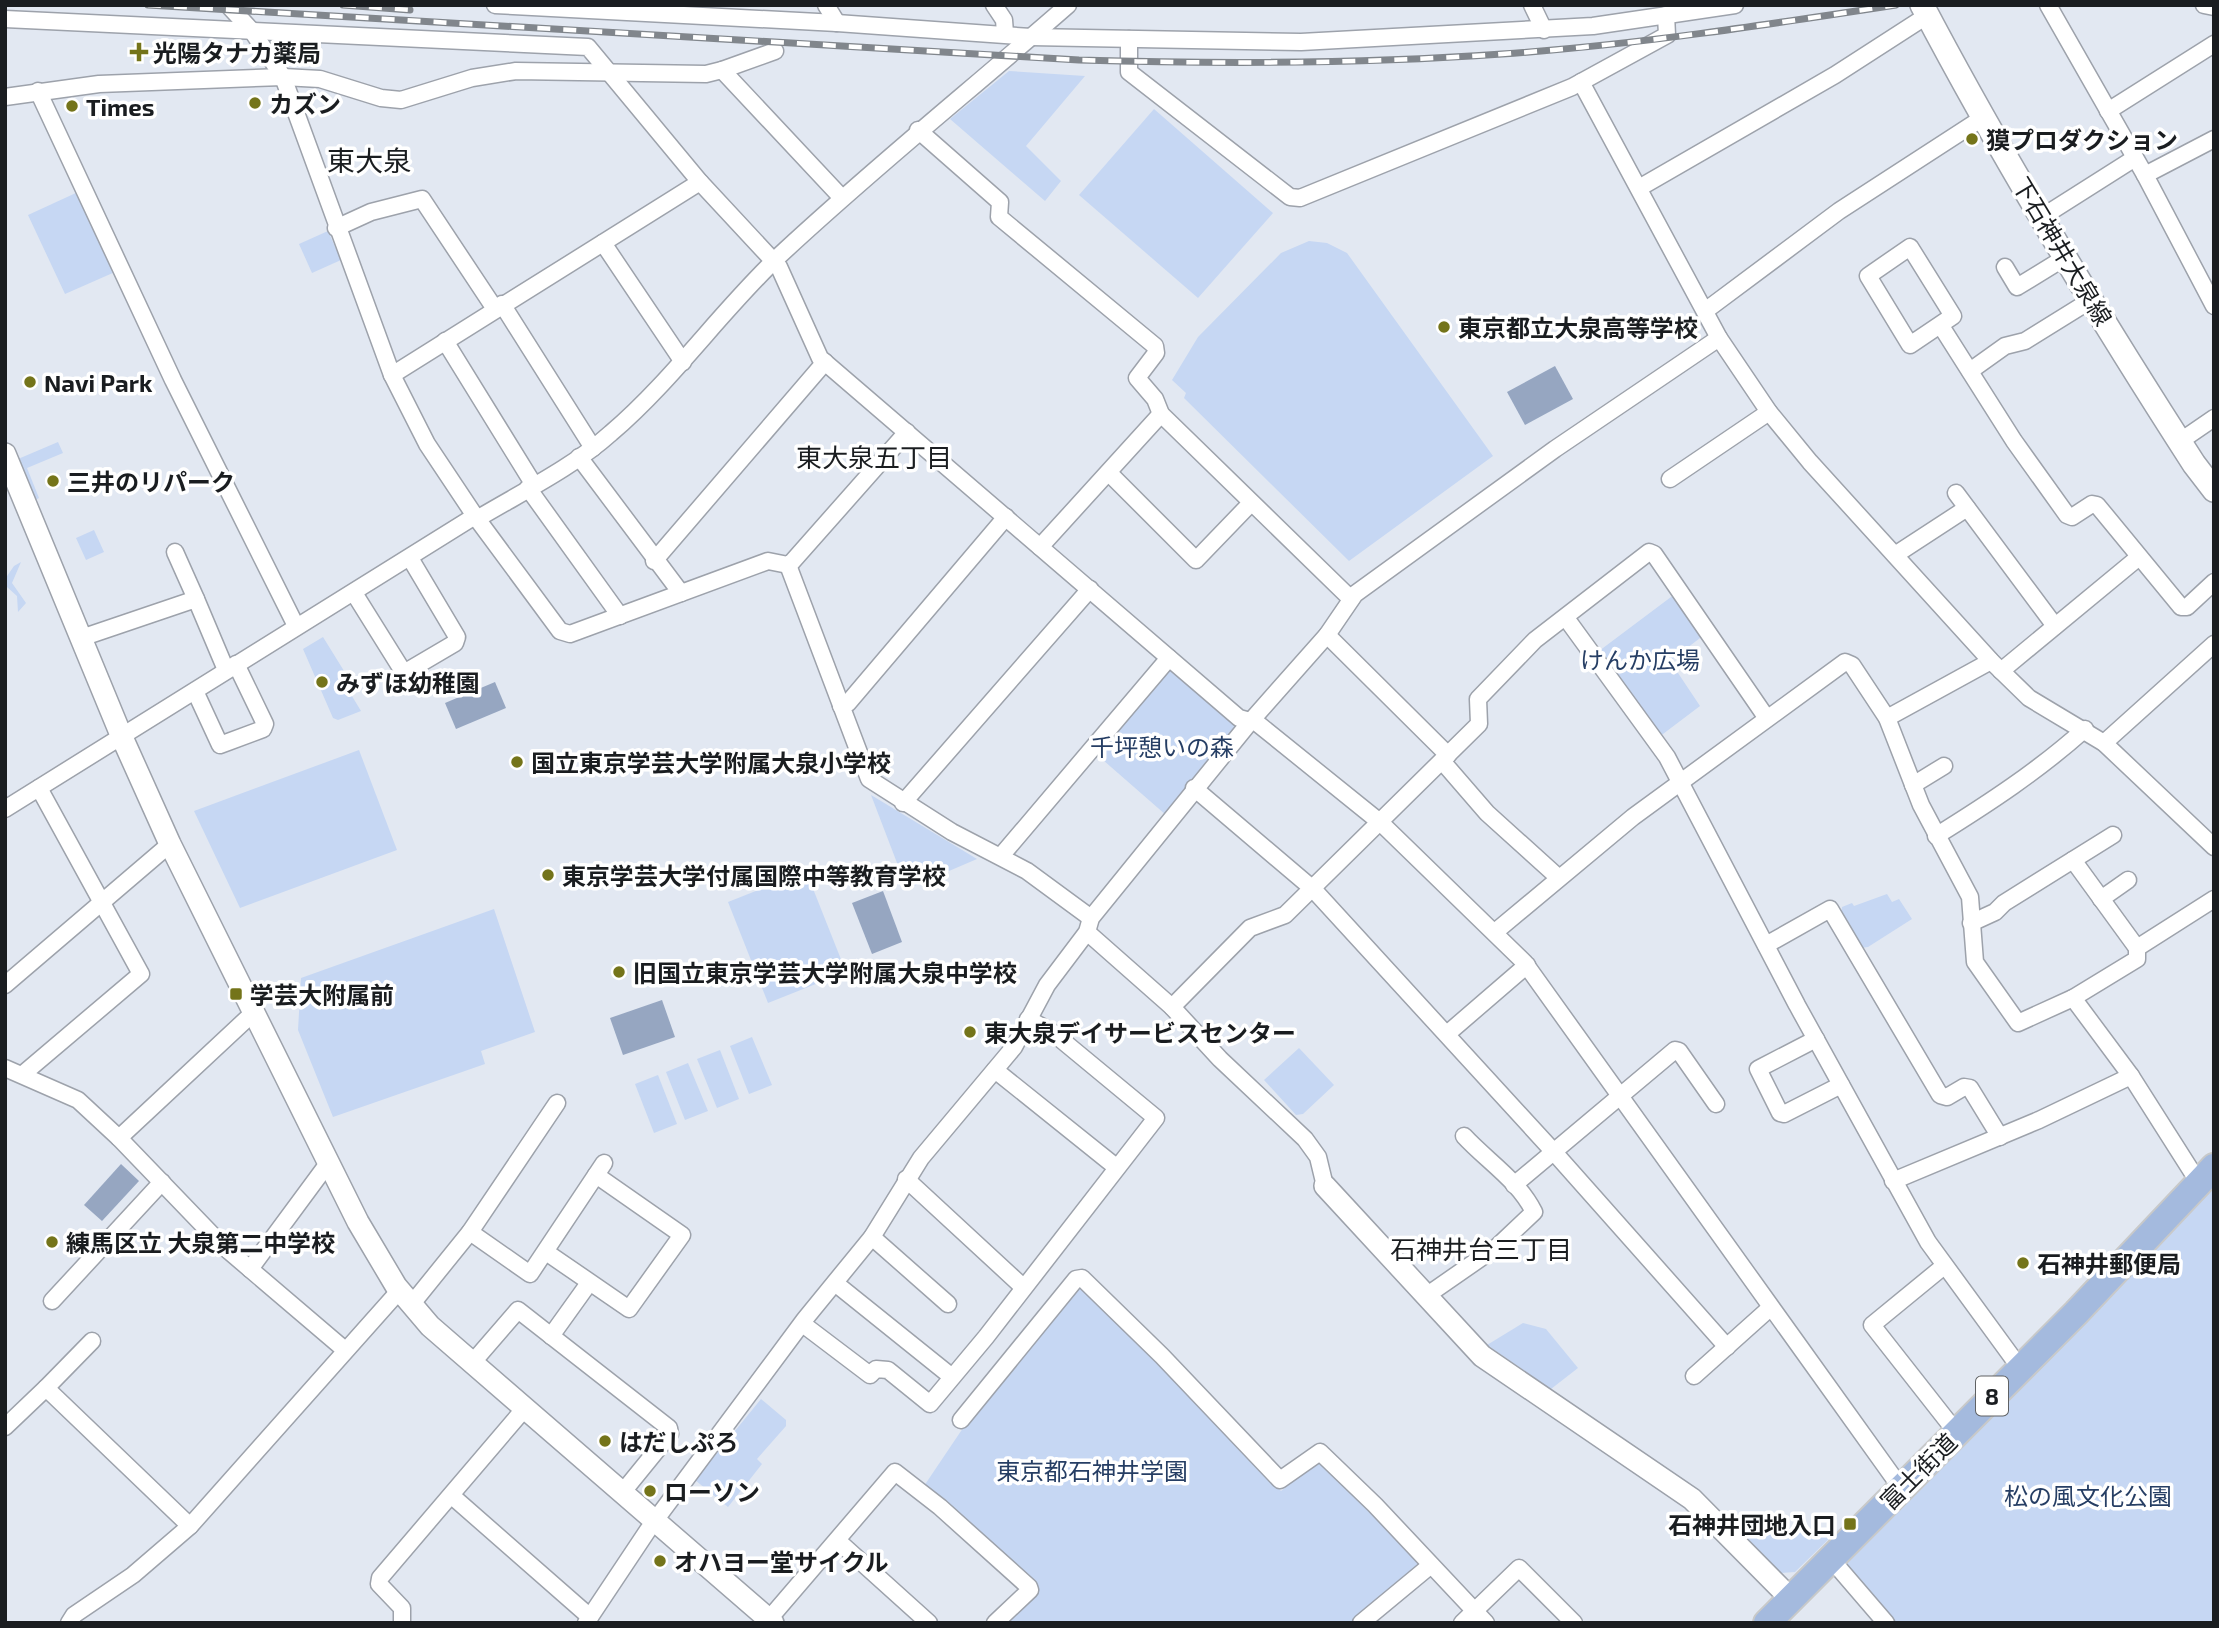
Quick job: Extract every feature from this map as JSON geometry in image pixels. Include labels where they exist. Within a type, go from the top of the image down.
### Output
[{"type":"main road","name":"下石神井大泉線","points":[[1925,10],[2091,300],[2179,442],[2214,490]]},
{"type":"main road","name":"富士街道","points":[[1767,1623],[2020,1368],[2206,1175]]},
{"type":"street","points":[[228,5],[253,31],[283,77],[392,375],[427,444],[476,518],[560,631],[570,634],[768,561],[788,565],[798,557],[907,432]]},
{"type":"street","points":[[495,5],[1005,33],[1031,37],[1301,42],[1593,26],[1729,6]]},
{"type":"street","points":[[826,5],[837,23]]},
{"type":"street","points":[[994,5],[1004,20],[1005,33]]},
{"type":"street","points":[[5,809],[296,626],[593,448],[683,362],[774,261],[918,130],[1068,5]]},
{"type":"street","points":[[1532,5],[1544,30]]},
{"type":"street","points":[[2048,5],[2136,158],[2214,306]]},
{"type":"street","points":[[2204,5],[2214,7]]},
{"type":"street","points":[[1639,188],[1835,75],[1925,10]]},
{"type":"street","points":[[1129,39],[1129,72],[1295,198],[1581,82],[1667,35],[1666,15]]},
{"type":"street","points":[[5,19],[585,46],[592,50],[699,182],[774,261],[825,362],[1239,718],[1257,723],[1381,823],[1527,965],[1901,1488]]},
{"type":"street","points":[[2108,111],[2214,44]]},
{"type":"street","points":[[5,97],[99,84],[283,77],[320,79],[381,98],[401,100],[472,78],[506,72],[534,70],[610,74],[706,74],[775,51]]},
{"type":"street","points":[[722,70],[842,198]]},
{"type":"street","points":[[1581,82],[1719,338],[1769,412],[1810,463],[1996,666],[2046,710],[2085,729],[2104,743],[2214,846]]},
{"type":"street","points":[[38,91],[173,380],[296,626]]},
{"type":"street","points":[[1704,311],[1830,218],[1984,117]]},
{"type":"street","points":[[918,130],[1000,202],[999,218],[1155,346],[1156,353],[1137,378],[1155,399],[1161,414],[1351,599]]},
{"type":"street","points":[[2145,175],[2214,139]]},
{"type":"street","points":[[2042,217],[2136,158]]},
{"type":"street","points":[[392,375],[699,182]]},
{"type":"street","points":[[336,228],[371,212],[422,199],[499,307],[593,448]]},
{"type":"street","points":[[603,243],[683,362]]},
{"type":"street","points":[[1910,247],[1952,313],[1951,318],[1941,326],[1910,345],[1868,279],[1869,274],[1910,247]]},
{"type":"street","points":[[2005,267],[2017,287],[2066,257]]},
{"type":"street","points":[[1970,371],[2005,346],[2025,341],[2091,300]]},
{"type":"street","points":[[1941,326],[2014,441],[2067,515],[2072,517],[2095,504],[2181,607],[2187,607],[2214,582]]},
{"type":"street","points":[[452,1496],[593,1618],[657,1521],[872,1237],[906,1179],[1014,1047],[1047,985],[1089,925],[1194,788],[1327,635],[1351,599],[1555,449],[1719,338]]},
{"type":"street","points":[[445,341],[531,487],[620,615]]},
{"type":"street","points":[[654,561],[825,362]]},
{"type":"street","points":[[1671,479],[1769,412]]},
{"type":"street","points":[[1040,547],[1161,414]]},
{"type":"street","points":[[2179,442],[2214,418]]},
{"type":"street","points":[[5,454],[121,735],[170,844],[377,1257],[405,1298],[525,1408],[771,1621],[897,1472],[1029,1587],[1030,1590],[995,1623]]},
{"type":"street","points":[[579,457],[654,561],[681,593]]},
{"type":"street","points":[[1109,473],[1196,559],[1251,503]]},
{"type":"street","points":[[1956,494],[2055,626]]},
{"type":"street","points":[[1895,555],[1967,508]]},
{"type":"street","points":[[841,706],[848,703],[1006,517]]},
{"type":"street","points":[[175,552],[231,667],[265,724],[263,729],[220,745],[195,691]]},
{"type":"street","points":[[1172,1007],[1250,928],[1280,918],[1381,823],[1481,721],[1478,703],[1481,694],[1535,640],[1652,552],[1766,717]]},
{"type":"street","points":[[1887,718],[1996,666],[2055,626],[2139,557]]},
{"type":"street","points":[[355,593],[400,671],[408,672],[455,643],[457,637],[410,558]]},
{"type":"street","points":[[788,565],[869,779],[903,803],[1027,871],[1089,925],[1228,1067],[1314,1150],[1325,1186],[1482,1356],[1692,1499],[1791,1600]]},
{"type":"street","points":[[903,803],[1090,589]]},
{"type":"street","points":[[81,638],[196,599]]},
{"type":"street","points":[[1566,618],[1680,780],[1894,1181],[1944,1266],[2020,1368]]},
{"type":"street","points":[[1327,635],[1445,758],[1487,813],[1559,878]]},
{"type":"street","points":[[2104,743],[2214,644]]},
{"type":"street","points":[[1001,856],[1169,658]]},
{"type":"street","points":[[1495,932],[1680,780],[1766,717],[1849,662],[1887,718],[1936,835],[1970,897],[1975,962],[2014,1020],[2022,1023],[2134,963],[2137,948],[2214,899]]},
{"type":"street","points":[[1936,835],[2003,794],[2050,760],[2085,729]]},
{"type":"street","points":[[1913,785],[1944,766]]},
{"type":"street","points":[[23,1074],[141,974],[39,788]]},
{"type":"street","points":[[1194,788],[1313,889],[1553,1151],[1727,1347]]},
{"type":"street","points":[[1972,923],[1995,912],[2004,903],[2113,835]]},
{"type":"street","points":[[5,985],[170,844]]},
{"type":"street","points":[[2073,860],[2137,948]]},
{"type":"street","points":[[2101,899],[2128,880]]},
{"type":"street","points":[[1766,945],[1830,909],[1940,1095],[1947,1097],[1964,1087],[1970,1088],[2000,1137]]},
{"type":"street","points":[[1447,1034],[1527,965]]},
{"type":"street","points":[[2073,998],[2206,1175]]},
{"type":"street","points":[[119,1138],[253,1013]]},
{"type":"street","points":[[804,1325],[870,1375],[876,1369],[888,1370],[930,1404],[1156,1118],[1052,1032],[1028,1019]]},
{"type":"street","points":[[1816,1039],[1758,1069],[1775,1103],[1784,1114],[1841,1085]]},
{"type":"street","points":[[1514,1185],[1677,1049],[1716,1104]]},
{"type":"street","points":[[5,1068],[78,1100],[119,1138],[223,1246],[345,1350]]},
{"type":"street","points":[[995,1070],[1116,1167]]},
{"type":"street","points":[[1894,1181],[2000,1137],[2131,1076]]},
{"type":"street","points":[[69,1623],[74,1615],[133,1575],[190,1527],[345,1350],[405,1298],[471,1232],[557,1103]]},
{"type":"street","points":[[1426,1296],[1498,1246],[1534,1212],[1492,1160],[1479,1153],[1464,1136]]},
{"type":"street","points":[[250,1269],[329,1162]]},
{"type":"street","points":[[471,1232],[530,1274],[600,1169],[682,1235],[629,1309],[546,1252]]},
{"type":"street","points":[[906,1179],[1023,1287]]},
{"type":"street","points":[[52,1301],[162,1182]]},
{"type":"street","points":[[872,1237],[948,1304]]},
{"type":"street","points":[[1944,1266],[1872,1325],[1956,1432]]},
{"type":"street","points":[[961,1420],[1076,1279],[1082,1278],[1162,1356],[1280,1480],[1320,1452],[1375,1505],[1480,1617]]},
{"type":"street","points":[[551,1336],[589,1283]]},
{"type":"street","points":[[835,1283],[952,1377]]},
{"type":"street","points":[[1694,1376],[1770,1308]]},
{"type":"street","points":[[473,1362],[518,1310],[669,1428],[670,1434],[622,1493]]},
{"type":"street","points":[[5,1427],[92,1341]]},
{"type":"street","points":[[46,1388],[190,1527]]},
{"type":"street","points":[[402,1623],[402,1608],[379,1581],[525,1408]]},
{"type":"street","points":[[838,1541],[929,1623]]},
{"type":"street","points":[[1831,1559],[1886,1623]]},
{"type":"street","points":[[1362,1623],[1431,1565]]},
{"type":"street","points":[[1462,1623],[1480,1617],[1519,1568],[1574,1623]]},
{"type":"green space","points":[[1009,71],[1085,76],[1026,146],[1061,181],[1045,201],[950,119]]},
{"type":"green space","points":[[1154,109],[1273,213],[1198,298],[1079,195]]},
{"type":"green space","points":[[78,192],[115,272],[65,294],[28,215]]},
{"type":"green space","points":[[328,231],[341,260],[312,273],[299,244]]},
{"type":"green space","points":[[1309,241],[1327,243],[1347,253],[1493,456],[1349,561],[1184,398],[1186,393],[1172,380],[1198,337],[1281,253]]},
{"type":"green space","points":[[58,442],[63,453],[27,468],[39,498],[35,500],[18,459]]},
{"type":"green space","points":[[94,530],[104,552],[86,560],[76,538]]},
{"type":"green space","points":[[21,562],[12,583],[26,603],[18,612],[17,596],[7,587],[5,579],[14,566]]},
{"type":"green space","name":"けんか広場","points":[[1675,594],[1704,635],[1670,661],[1700,706],[1659,737],[1599,651]]},
{"type":"green space","points":[[323,637],[349,679],[344,683],[361,711],[338,720],[333,718],[303,649]]},
{"type":"green space","name":"千坪憩いの森","points":[[1170,666],[1240,726],[1166,815],[1095,753]]},
{"type":"green space","points":[[359,750],[397,850],[240,908],[194,811]]},
{"type":"green space","points":[[871,795],[977,859],[907,889]]},
{"type":"green space","points":[[806,871],[846,972],[768,1003],[728,902]]},
{"type":"green space","points":[[1887,894],[1892,902],[1899,899],[1912,919],[1868,947],[1861,948],[1841,916],[1842,907],[1852,903],[1854,906]]},
{"type":"green space","points":[[494,909],[535,1032],[481,1051],[485,1064],[333,1117],[298,1030],[301,978]]},
{"type":"green space","points":[[752,1037],[772,1085],[749,1094],[730,1046]]},
{"type":"green space","points":[[1299,1048],[1334,1085],[1303,1114],[1296,1115],[1264,1080]]},
{"type":"green space","points":[[720,1050],[739,1099],[717,1108],[697,1059]]},
{"type":"green space","points":[[688,1063],[708,1111],[685,1120],[666,1072]]},
{"type":"green space","points":[[658,1075],[677,1124],[654,1133],[635,1084]]},
{"type":"green space","name":"松の風文化公園","points":[[2214,1188],[2214,1623],[1896,1623],[1843,1563]]},
{"type":"green space","name":"東京都石神井学園","points":[[1084,1289],[1184,1387],[1281,1491],[1320,1460],[1386,1524],[1422,1565],[1355,1623],[1003,1623],[1039,1587],[924,1486],[961,1431],[1075,1290]]},
{"type":"green space","points":[[1523,1323],[1546,1329],[1578,1368],[1551,1389],[1487,1345]]},
{"type":"green space","points":[[761,1399],[786,1420],[786,1426],[757,1459],[762,1464],[728,1507],[695,1480]]},
{"type":"green space","points":[[1749,1518],[1754,1528],[1761,1529],[1796,1528],[1810,1532],[1812,1528],[1825,1536],[1839,1529],[1795,1572],[1781,1573],[1737,1528]]},
{"type":"shaded area","points":[[1555,366],[1573,399],[1525,425],[1507,392]]},
{"type":"shaded area","points":[[495,682],[506,708],[456,729],[445,703]]},
{"type":"shaded area","points":[[883,891],[902,942],[872,954],[852,903]]},
{"type":"shaded area","points":[[662,1000],[675,1037],[623,1055],[610,1018]]},
{"type":"shaded area","points":[[121,1164],[139,1181],[102,1221],[84,1205]]},
{"type":"railway","points":[[148,5],[1079,60],[1238,62],[1396,60],[1551,50],[1699,34],[1896,5]]},
{"type":"railway","points":[[343,5],[410,10]]},
{"type":"place","name":"光陽タナカ薬局","points":[[139,52]]},
{"type":"place","name":"カズン","points":[[255,103]]},
{"type":"place","name":"Times","points":[[72,106]]},
{"type":"place","name":"獏プロダクション","points":[[1972,139]]},
{"type":"place","name":"東京都立大泉高等学校","points":[[1444,327]]},
{"type":"place","name":"Navi Park","points":[[30,382]]},
{"type":"place","name":"三井のリパーク","points":[[53,481]]},
{"type":"place","name":"みずほ幼稚園","points":[[322,682]]},
{"type":"place","name":"国立東京学芸大学附属大泉小学校","points":[[517,762]]},
{"type":"place","name":"東京学芸大学付属国際中等教育学校","points":[[548,875]]},
{"type":"place","name":"旧国立東京学芸大学附属大泉中学校","points":[[619,972]]},
{"type":"place","name":"学芸大附属前","points":[[236,994]]},
{"type":"place","name":"東大泉デイサービスセンター","points":[[970,1032]]},
{"type":"place","name":"練馬区立 大泉第二中学校","points":[[52,1242]]},
{"type":"place","name":"石神井郵便局","points":[[2023,1263]]},
{"type":"place","name":"はだしぷろ","points":[[605,1441]]},
{"type":"place","name":"ローソン","points":[[650,1491]]},
{"type":"place","name":"石神井団地入口","points":[[1850,1524]]},
{"type":"place","name":"オハヨー堂サイクル","points":[[660,1561]]},
{"type":"district","name":"東大泉","points":[[369,160]]},
{"type":"district","name":"東大泉五丁目","points":[[874,456]]},
{"type":"district","name":"石神井台三丁目","points":[[1481,1248]]}]
